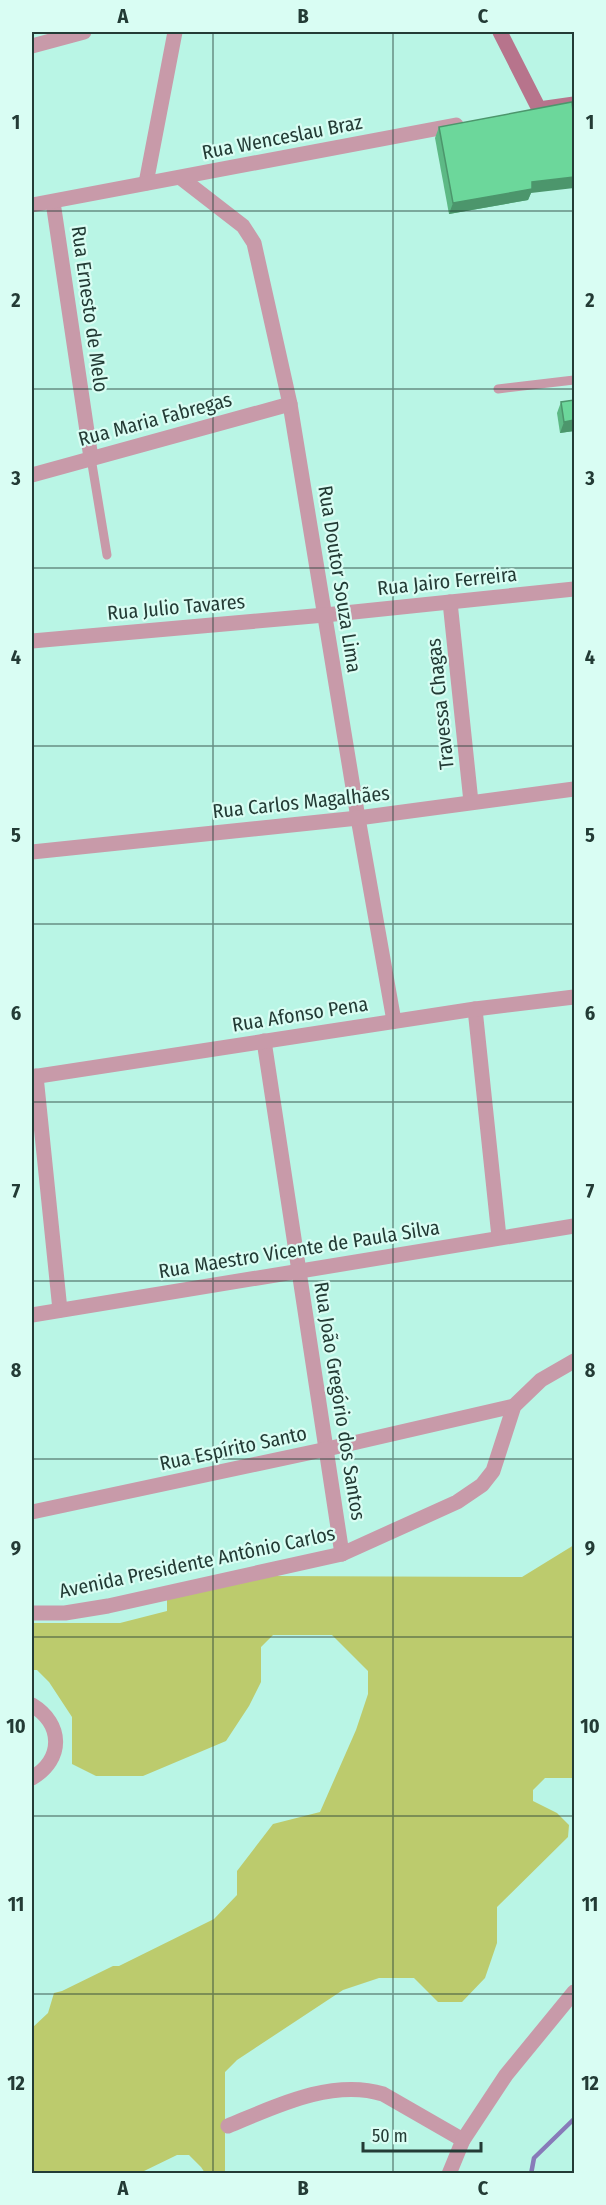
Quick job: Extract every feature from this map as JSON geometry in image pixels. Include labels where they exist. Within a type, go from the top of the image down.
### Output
[{"type":"main road","points":[[500,32],[534,110],[574,104]]},
{"type":"street","points":[[32,46],[84,32]]},
{"type":"street","points":[[146,183],[174,32]]},
{"type":"street","name":"Rua Wenceslau Braz","points":[[32,205],[470,122]]},
{"type":"street","name":"Rua Doutor Souza Lima","points":[[181,178],[243,226],[251,236],[290,404],[394,1021]]},
{"type":"street","name":"Rua Ernesto de Melo","points":[[53,202],[91,458]]},
{"type":"street","name":"Rua Maria Fabregas","points":[[32,475],[290,404]]},
{"type":"street","name":"Rua Jairo Ferreira","points":[[325,615],[574,589]]},
{"type":"street","name":"Travessa Chagas","points":[[450,602],[471,802]]},
{"type":"street","name":"Rua Julio Tavares","points":[[32,641],[325,615]]},
{"type":"street","name":"Rua Carlos Magalhães","points":[[32,852],[358,818],[574,789]]},
{"type":"street","name":"Rua Afonso Pena","points":[[34,1076],[475,1009],[574,997]]},
{"type":"street","points":[[475,1009],[499,1237]]},
{"type":"street","name":"Rua João Gregório dos Santos","points":[[264,1041],[342,1554]]},
{"type":"street","points":[[34,1076],[60,1310]]},
{"type":"street","name":"Rua Maestro Vicente de Paula Silva","points":[[32,1315],[574,1226]]},
{"type":"street","name":"Avenida Presidente Antônio Carlos","points":[[32,1613],[65,1613],[108,1606],[342,1554],[457,1503],[482,1485],[493,1471],[514,1406],[541,1380],[574,1361]]},
{"type":"street","name":"Rua Espírito Santo","points":[[32,1512],[327,1449],[514,1406]]},
{"type":"street","points":[[32,1705],[52,1723],[56,1736],[55,1750],[48,1765],[32,1778]]},
{"type":"street","points":[[449,2174],[463,2140],[506,2075],[574,1992]]},
{"type":"street","points":[[228,2126],[274,2107],[321,2093],[370,2090],[383,2094],[463,2140]]},
{"type":"lane","points":[[498,389],[574,380]]},
{"type":"lane","points":[[91,458],[107,555]]},
{"type":"green space","points":[[574,1545],[574,1778],[545,1778],[533,1790],[533,1801],[557,1813],[569,1825],[568,1837],[497,1907],[497,1943],[485,1978],[462,2002],[438,2002],[414,1978],[379,1978],[343,1990],[237,2060],[225,2072],[225,2173],[205,2173],[189,2155],[177,2155],[140,2173],[32,2173],[32,2028],[48,2013],[54,1993],[113,1966],[119,1966],[214,1919],[237,1895],[237,1871],[273,1824],[320,1812],[356,1730],[368,1694],[368,1671],[332,1635],[273,1635],[261,1647],[261,1682],[249,1706],[226,1741],[143,1776],[96,1776],[72,1764],[72,1717],[49,1682],[37,1670],[32,1670],[32,1623],[120,1623],[167,1611],[167,1599],[273,1576],[522,1577]]},
{"type":"building","points":[[572,102],[574,177],[532,182],[532,189],[453,203],[439,127]]},
{"type":"building","points":[[574,400],[574,420],[564,422],[561,402]]},
{"type":"waterway","points":[[531,2174],[534,2158],[574,2119]]}]
